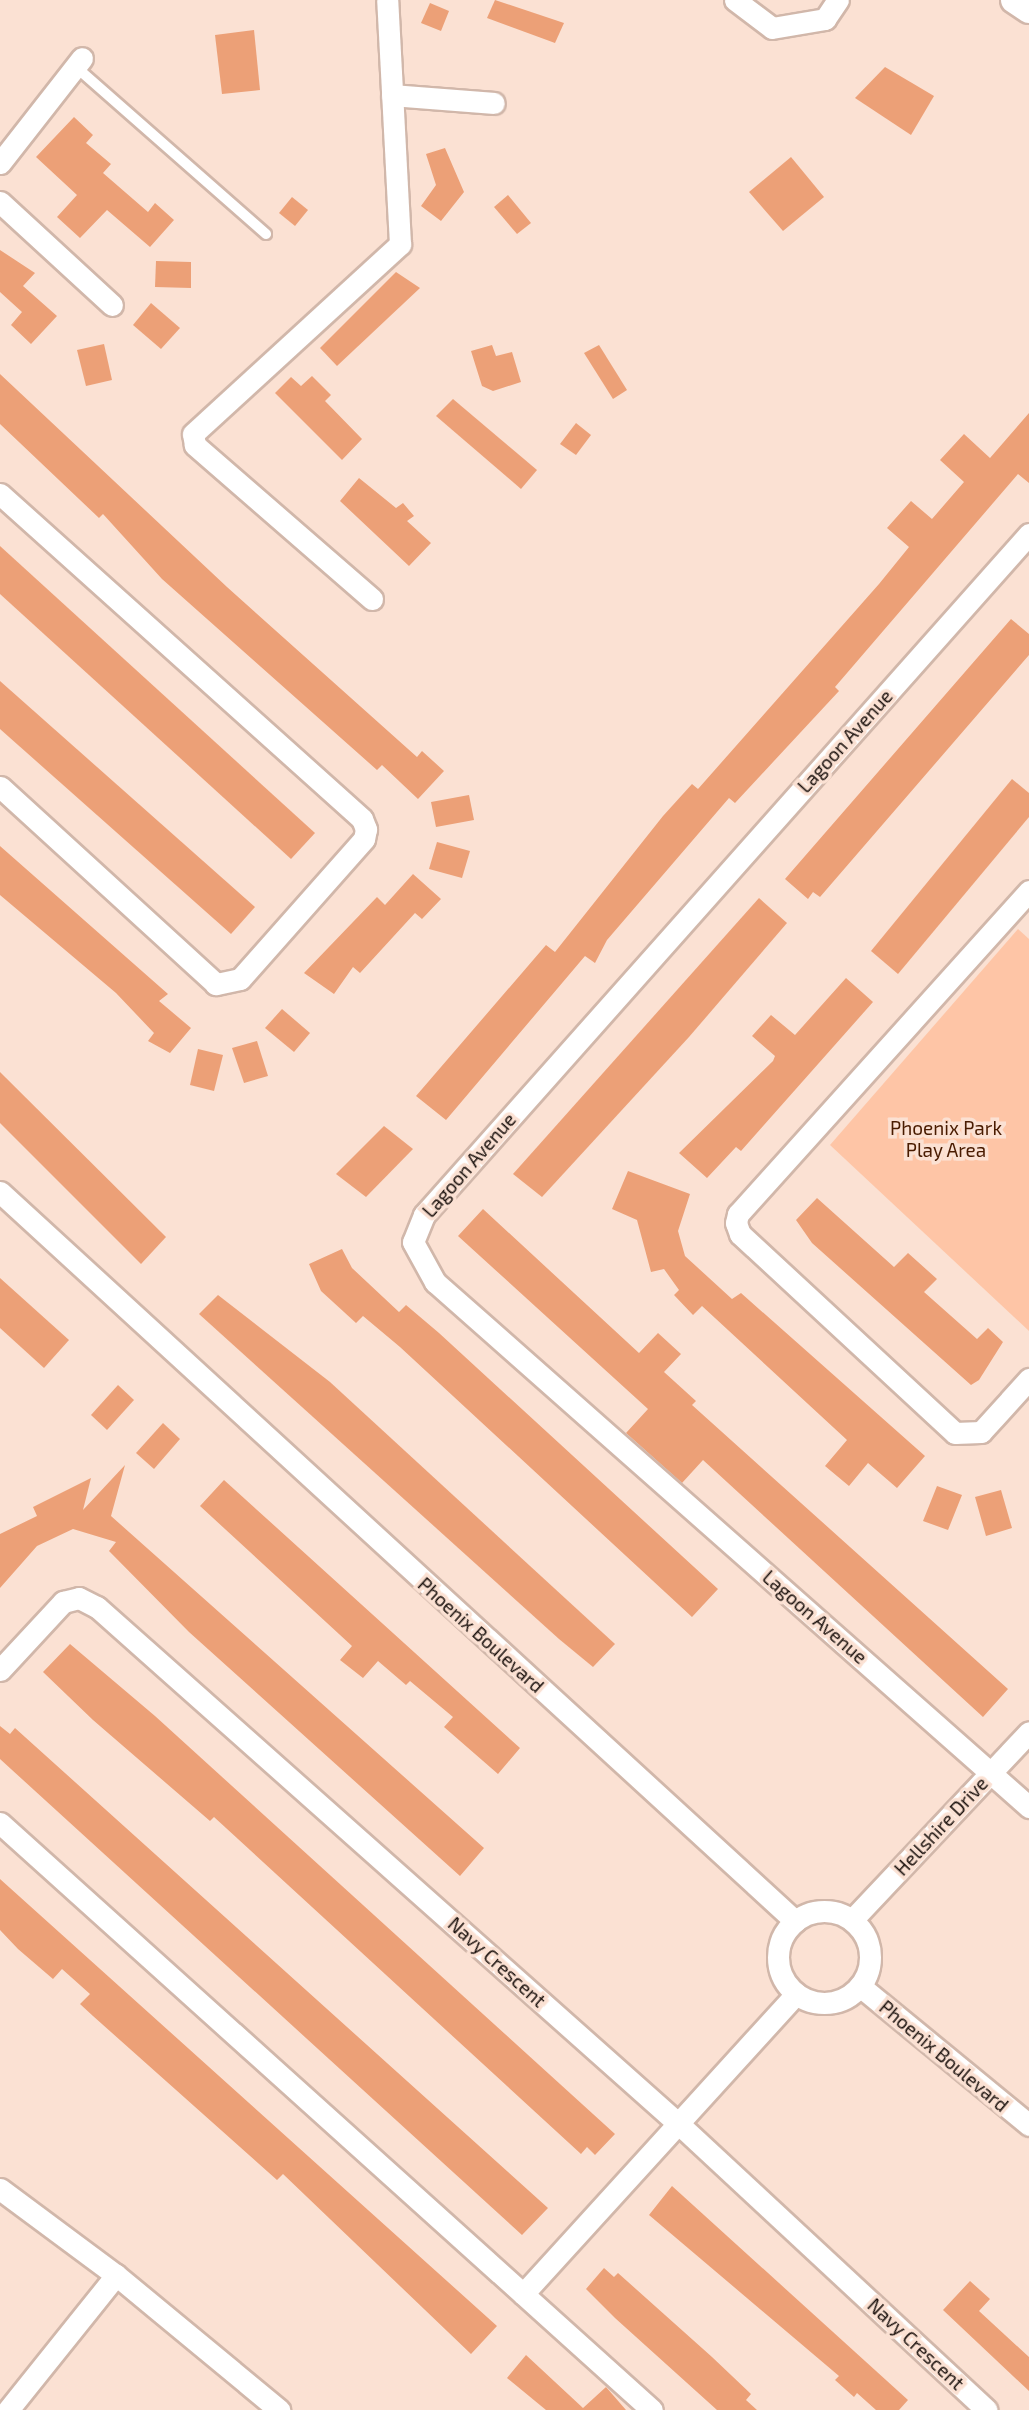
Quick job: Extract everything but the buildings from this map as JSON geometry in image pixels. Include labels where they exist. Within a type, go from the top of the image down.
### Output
[{"type":"street","points":[[372,599],[195,444],[193,434],[400,244],[387,0]]},
{"type":"street","points":[[735,0],[772,27],[825,19],[838,0]]},
{"type":"street","points":[[1014,0],[1029,10]]},
{"type":"street","points":[[0,163],[79,63]]},
{"type":"street","points":[[392,95],[494,103]]},
{"type":"street","points":[[0,202],[112,305]]},
{"type":"street","points":[[0,494],[362,818],[366,830],[364,839],[240,979],[216,984],[0,787]]},
{"type":"street","name":"Lagoon Avenue","points":[[991,1772],[435,1282],[412,1242],[424,1215],[1029,534]]},
{"type":"street","points":[[1029,891],[738,1214],[736,1223],[740,1234],[955,1433],[981,1432],[1029,1379]]},
{"type":"street","name":"Phoenix Boulevard","points":[[0,1192],[167,1348],[795,1921]]},
{"type":"street","name":"Navy Crescent","points":[[0,1670],[63,1602],[79,1598],[97,1608],[681,2126],[987,2410]]},
{"type":"street","name":"Hellshire Drive","points":[[852,1920],[1029,1732]]},
{"type":"street","points":[[991,1772],[1029,1807]]},
{"type":"street","points":[[0,1823],[652,2410]]},
{"type":"street","points":[[824,1911],[852,1920],[869,1952],[860,1986],[837,2001],[796,1994],[778,1958],[795,1921],[824,1911]]},
{"type":"street","name":"Phoenix Boulevard","points":[[860,1986],[1029,2125]]},
{"type":"street","points":[[523,2294],[681,2126],[796,1994]]},
{"type":"street","points":[[0,2189],[116,2275],[279,2410]]},
{"type":"street","points":[[8,2410],[116,2275]]},
{"type":"lane","points":[[79,63],[266,234]]},
{"type":"green space","name":"Phoenix Park Play Area","points":[[1018,929],[1029,939],[1029,1331],[830,1145]]}]
